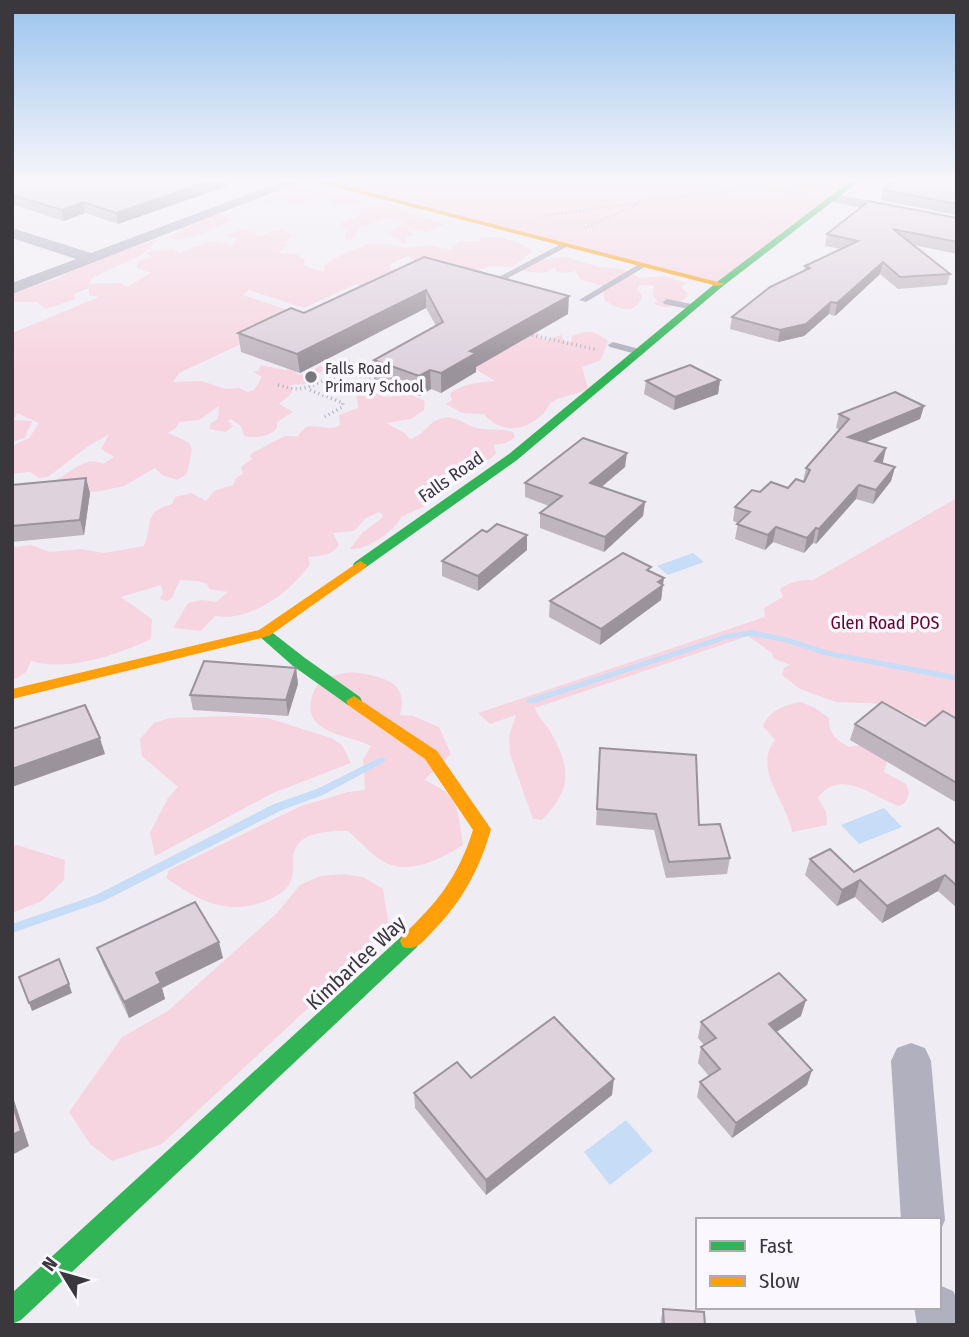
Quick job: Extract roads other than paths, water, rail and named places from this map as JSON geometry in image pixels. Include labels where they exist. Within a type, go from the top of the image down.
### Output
[{"type":"street","points":[[47,244],[92,259]]},
{"type":"street","points":[[12,289],[130,244]]},
{"type":"street","name":"Falls Road","points":[[12,694],[264,633],[513,457],[720,284],[772,244]]},
{"type":"street","points":[[566,245],[720,284]]},
{"type":"street","name":"Kimbarlee Way","points":[[12,1311],[445,908],[472,864],[482,829],[431,755],[299,662],[264,633]]},
{"type":"street","points":[[911,1061],[923,1218]]},
{"type":"lane","points":[[506,279],[501,278],[566,245]]},
{"type":"lane","points":[[583,300],[643,265]]},
{"type":"lane","points":[[667,302],[693,307]]},
{"type":"lane","points":[[613,345],[636,354]]},
{"type":"water","points":[[693,553],[704,562],[668,575],[657,566]]},
{"type":"water","points":[[884,808],[902,827],[859,844],[841,825]]},
{"type":"water","points":[[626,1120],[653,1151],[610,1185],[584,1152]]},
{"type":"waterway","points":[[531,701],[730,636],[752,633],[828,653],[957,678]]},
{"type":"waterway","points":[[12,929],[100,898],[278,807],[320,792],[381,760]]},
{"type":"place","name":"Falls Road Primary School","points":[[311,377]]},
{"type":"park label","name":"Glen Road POS","points":[[885,623]]}]
